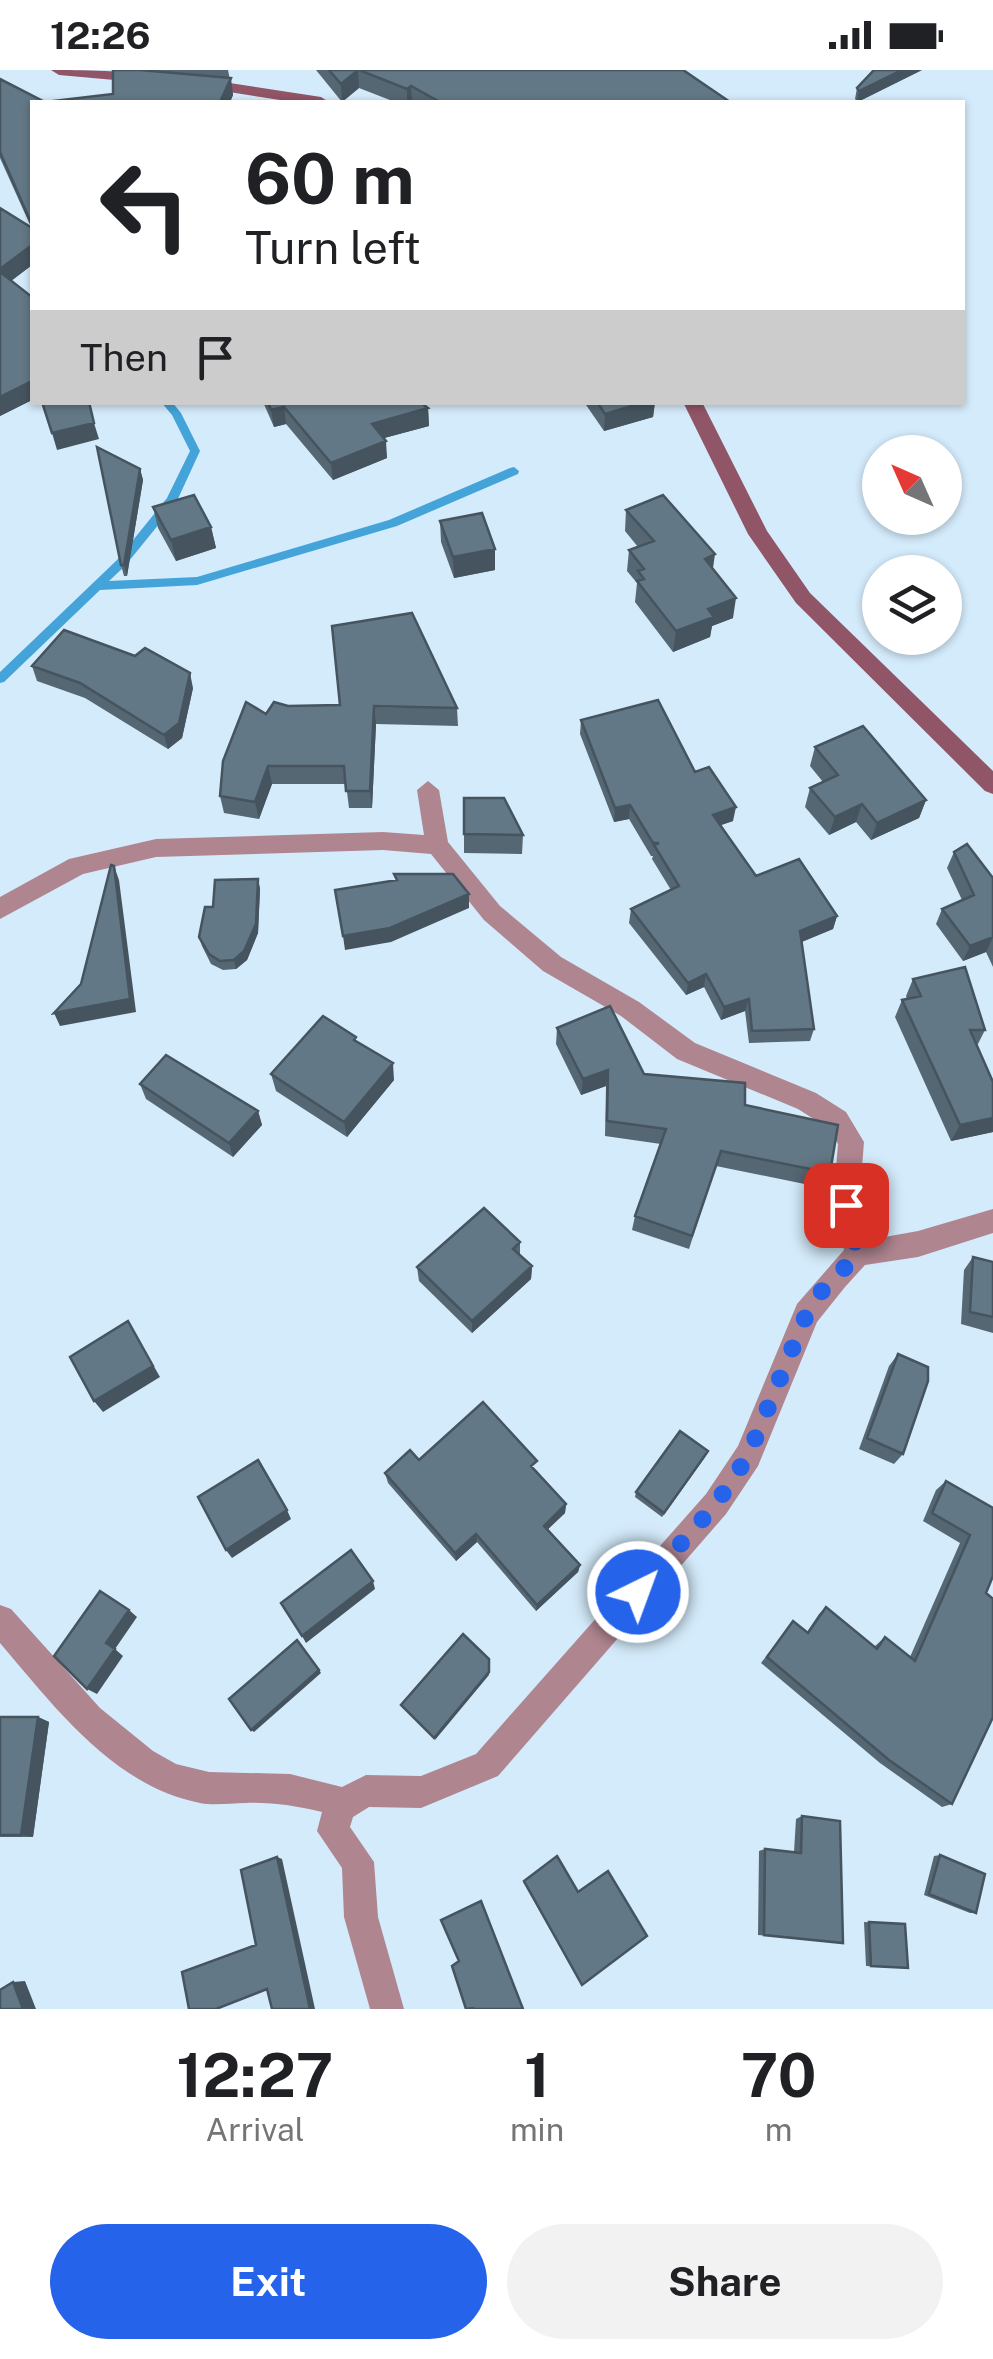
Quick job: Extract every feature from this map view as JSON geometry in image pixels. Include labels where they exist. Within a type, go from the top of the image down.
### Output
[{"type":"street","points":[[59,70],[232,86],[310,100]]},
{"type":"street","points":[[694,405],[779,569],[803,598],[993,785]]},
{"type":"street","points":[[428,790],[436,845],[492,913],[552,964],[630,1009],[686,1051],[806,1101],[837,1120],[850,1142],[846,1205],[858,1254]]},
{"type":"street","points":[[0,909],[77,866],[156,848],[384,841],[436,845]]},
{"type":"street","points":[[339,1807],[366,1791],[422,1792],[487,1765],[716,1504],[748,1456],[818,1295],[858,1254],[918,1244],[993,1221]]},
{"type":"street","points":[[0,1620],[96,1723],[156,1772],[199,1788],[302,1789],[335,1800],[339,1807],[333,1831],[358,1862],[362,1917],[387,2009]]},
{"type":"building","points":[[113,70],[231,78],[221,100],[62,100],[113,94]]},
{"type":"building","points":[[329,70],[358,70],[341,84]]},
{"type":"building","points":[[359,70],[683,70],[727,100],[436,100],[411,86],[407,89]]},
{"type":"building","points":[[874,70],[902,70],[859,91],[857,88]]},
{"type":"building","points":[[0,79],[41,100],[30,100],[30,220],[0,152]]},
{"type":"building","points":[[0,208],[30,227],[30,246],[0,269]]},
{"type":"building","points":[[0,272],[30,295],[30,382],[0,397]]},
{"type":"building","points":[[43,405],[90,405],[94,423],[52,433]]},
{"type":"building","points":[[269,405],[428,408],[372,424],[386,441],[331,463],[284,407],[271,410]]},
{"type":"building","points":[[599,405],[635,405],[605,414]]},
{"type":"building","points":[[97,447],[140,469],[124,565],[121,565]]},
{"type":"building","points":[[194,495],[211,527],[171,540],[153,507]]},
{"type":"building","points":[[663,495],[715,554],[705,559],[736,598],[708,609],[714,617],[676,631],[637,581],[644,579],[638,571],[644,569],[629,550],[654,541],[626,510]]},
{"type":"building","points":[[482,513],[495,549],[453,557],[440,521]]},
{"type":"building","points":[[412,613],[457,708],[374,706],[370,791],[346,791],[344,766],[268,766],[255,802],[220,796],[223,761],[246,702],[266,714],[274,702],[288,706],[340,705],[332,626]]},
{"type":"building","points":[[64,630],[135,656],[145,648],[190,673],[179,723],[164,735],[80,683],[32,666]]},
{"type":"building","points":[[658,700],[695,772],[709,767],[736,807],[713,815],[756,876],[799,859],[837,916],[800,931],[814,1029],[752,1031],[749,999],[724,1007],[706,974],[688,983],[631,909],[679,886],[654,845],[659,843],[653,843],[630,805],[615,808],[581,720]]},
{"type":"building","points":[[863,726],[926,800],[877,823],[862,804],[835,817],[810,788],[838,775],[815,747]]},
{"type":"building","points":[[464,798],[504,798],[523,835],[464,834]]},
{"type":"building","points":[[967,844],[993,878],[993,937],[970,946],[942,909],[974,895],[954,852]]},
{"type":"building","points":[[111,865],[130,999],[54,1013],[81,984]]},
{"type":"building","points":[[394,874],[453,874],[469,894],[390,928],[343,936],[335,890],[397,880]]},
{"type":"building","points":[[258,879],[256,924],[244,951],[234,960],[220,961],[209,954],[199,937],[205,907],[213,907],[215,880]]},
{"type":"building","points":[[965,967],[985,1030],[970,1030],[993,1082],[993,1118],[960,1125],[902,1000],[921,996],[913,979]]},
{"type":"building","points":[[610,1006],[644,1074],[745,1083],[745,1105],[838,1125],[830,1173],[721,1151],[692,1236],[635,1216],[666,1129],[607,1121],[608,1070],[583,1079],[557,1028]]},
{"type":"building","points":[[323,1016],[393,1063],[344,1122],[271,1074]]},
{"type":"building","points":[[166,1055],[258,1111],[229,1143],[140,1084]]},
{"type":"building","points":[[484,1208],[520,1242],[513,1249],[532,1266],[472,1321],[417,1267]]},
{"type":"building","points":[[973,1257],[993,1262],[993,1317],[970,1312]]},
{"type":"building","points":[[128,1321],[153,1366],[94,1401],[70,1357]]},
{"type":"building","points":[[898,1354],[928,1367],[928,1381],[903,1454],[867,1438]]},
{"type":"building","points":[[483,1402],[537,1461],[531,1466],[566,1504],[544,1526],[580,1565],[537,1605],[476,1534],[455,1553],[385,1473],[410,1450],[419,1460]]},
{"type":"building","points":[[680,1431],[708,1451],[664,1513],[636,1492]]},
{"type":"building","points":[[258,1460],[287,1510],[226,1550],[198,1497]]},
{"type":"building","points":[[946,1481],[993,1508],[993,1576],[986,1593],[993,1599],[993,1717],[952,1804],[889,1760],[767,1657],[793,1621],[808,1633],[826,1607],[877,1649],[885,1637],[915,1661],[970,1535],[932,1513]]},
{"type":"building","points":[[351,1550],[373,1581],[302,1636],[281,1603]]},
{"type":"building","points":[[100,1591],[129,1610],[106,1643],[115,1649],[87,1689],[54,1656]]},
{"type":"building","points":[[463,1634],[489,1659],[489,1672],[434,1738],[401,1705]]},
{"type":"building","points":[[297,1640],[319,1670],[251,1730],[229,1699]]},
{"type":"building","points":[[0,1717],[38,1717],[21,1835],[0,1835]]},
{"type":"building","points":[[802,1816],[840,1821],[843,1943],[764,1935],[765,1849],[801,1853]]},
{"type":"building","points":[[940,1855],[985,1874],[976,1913],[929,1894]]},
{"type":"building","points":[[557,1856],[578,1892],[608,1871],[647,1936],[582,1985],[524,1881]]},
{"type":"building","points":[[277,1857],[310,2009],[272,2009],[267,1989],[216,2009],[189,2009],[182,1972],[256,1945],[241,1870]]},
{"type":"building","points":[[481,1901],[523,2009],[466,2009],[452,1966],[459,1961],[441,1920]]},
{"type":"building","points":[[869,1922],[905,1924],[908,1968],[871,1966]]},
{"type":"building","points":[[13,1982],[23,2009],[0,2009],[0,1990]]},
{"type":"waterway","points":[[0,679],[121,563],[172,500],[195,451],[169,405]]},
{"type":"waterway","points":[[98,586],[197,581],[393,523],[514,471]]},
{"type":"route","points":[[638,1592],[716,1504],[748,1456],[807,1313],[818,1295],[858,1254],[846,1205]]}]
